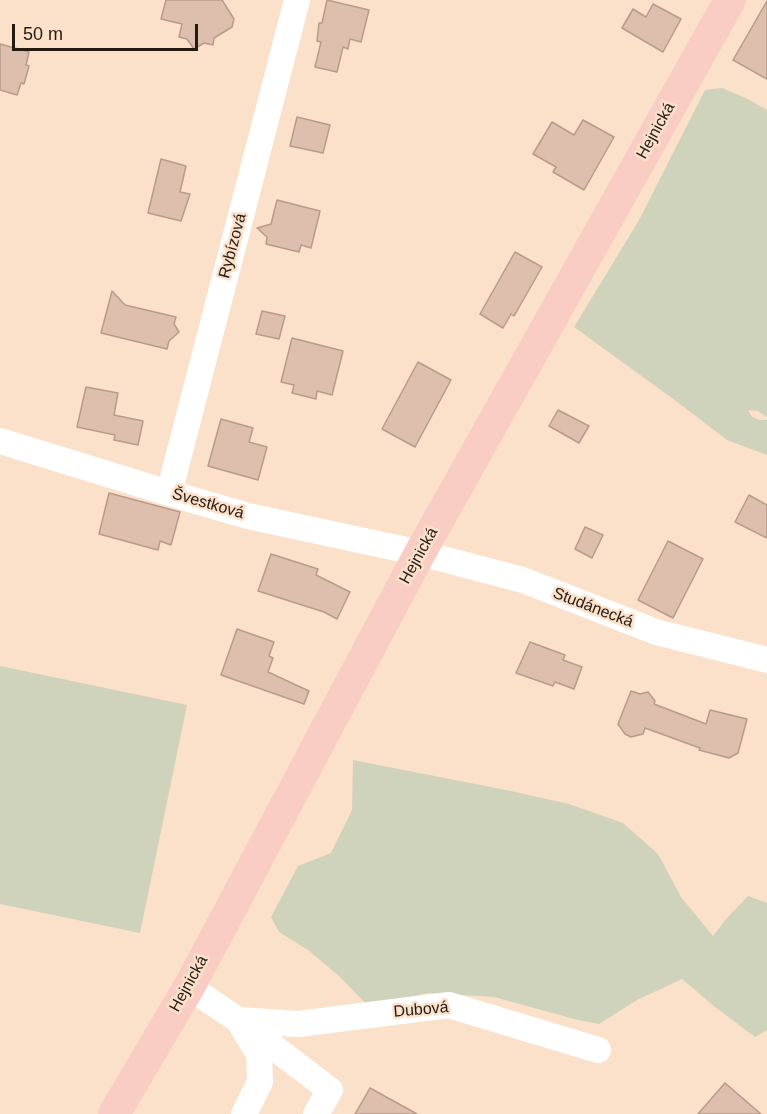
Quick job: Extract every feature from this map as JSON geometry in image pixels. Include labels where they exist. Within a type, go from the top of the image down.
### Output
[{"type":"main road","name":"Hejnická","points":[[114,1114],[189,987],[420,553],[730,0]]},
{"type":"street","name":"Rybízová","points":[[169,493],[297,0]]},
{"type":"street","name":"Švestková","points":[[0,441],[248,516],[420,553]]},
{"type":"street","name":"Studánecká","points":[[420,553],[523,580],[656,632],[767,660]]},
{"type":"street","points":[[189,987],[238,1020],[330,1090],[316,1114]]},
{"type":"street","name":"Dubová","points":[[238,1020],[298,1024],[449,1005],[597,1050]]},
{"type":"street","points":[[238,1020],[259,1054],[260,1082],[244,1114]]},
{"type":"green space","points":[[722,88],[767,110],[767,417],[758,411],[748,410],[752,417],[767,420],[767,455],[727,440],[574,327],[638,222],[705,90]]},
{"type":"green space","points":[[0,666],[187,705],[140,933],[0,904]]},
{"type":"green space","points":[[353,760],[569,804],[623,823],[658,854],[681,897],[713,936],[748,896],[767,903],[767,1030],[755,1037],[682,979],[637,1000],[599,1024],[494,997],[428,993],[368,1006],[340,977],[308,950],[279,932],[271,917],[298,866],[331,853],[352,810]]},
{"type":"building","points":[[166,0],[222,0],[234,19],[232,27],[214,38],[213,45],[204,43],[194,49],[187,39],[179,37],[182,24],[161,19]]},
{"type":"building","points":[[327,0],[369,10],[361,42],[350,39],[348,49],[343,47],[337,72],[315,67],[321,42],[317,41],[319,23],[322,23]]},
{"type":"building","points":[[767,1],[767,79],[733,60]]},
{"type":"building","points":[[653,4],[681,19],[663,52],[622,28],[633,9],[646,17]]},
{"type":"building","points":[[0,44],[29,52],[26,65],[29,66],[24,84],[21,83],[17,95],[0,90]]},
{"type":"building","points":[[297,117],[330,125],[323,153],[290,146]]},
{"type":"building","points":[[583,120],[614,137],[584,190],[553,172],[556,167],[533,154],[552,122],[574,135]]},
{"type":"building","points":[[161,159],[186,166],[180,192],[190,194],[181,221],[148,213]]},
{"type":"building","points":[[277,200],[320,211],[311,248],[301,245],[299,252],[266,244],[267,237],[257,228],[271,224]]},
{"type":"building","points":[[515,252],[542,267],[514,316],[511,314],[503,328],[480,314]]},
{"type":"building","points":[[112,291],[125,305],[176,317],[174,324],[179,332],[169,341],[167,349],[101,333]]},
{"type":"building","points":[[262,311],[285,316],[279,339],[256,334]]},
{"type":"building","points":[[292,338],[343,351],[332,395],[317,391],[316,399],[292,393],[294,385],[281,382]]},
{"type":"building","points":[[418,362],[451,380],[415,447],[382,429]]},
{"type":"building","points":[[86,387],[118,393],[114,415],[143,421],[138,445],[114,440],[115,435],[77,427]]},
{"type":"building","points":[[558,410],[589,426],[579,443],[549,426]]},
{"type":"building","points":[[221,419],[253,428],[249,442],[267,447],[258,480],[208,466]]},
{"type":"building","points":[[109,493],[180,512],[171,545],[160,541],[158,550],[99,534]]},
{"type":"building","points":[[749,495],[767,505],[767,538],[735,522]]},
{"type":"building","points":[[585,527],[603,535],[592,558],[575,549]]},
{"type":"building","points":[[668,541],[703,559],[673,618],[638,600]]},
{"type":"building","points":[[271,554],[318,569],[316,575],[350,592],[337,619],[324,612],[258,591]]},
{"type":"building","points":[[237,629],[274,642],[269,656],[273,658],[268,672],[309,691],[304,704],[221,675]]},
{"type":"building","points":[[530,642],[565,655],[563,660],[582,667],[574,689],[555,682],[553,686],[516,673]]},
{"type":"building","points":[[631,691],[640,694],[648,692],[655,701],[654,704],[706,724],[710,710],[747,719],[738,753],[729,758],[699,750],[700,748],[645,728],[643,734],[631,737],[625,734],[618,724]]},
{"type":"building","points":[[725,1083],[761,1114],[698,1114]]},
{"type":"building","points":[[370,1088],[417,1114],[355,1114]]}]
